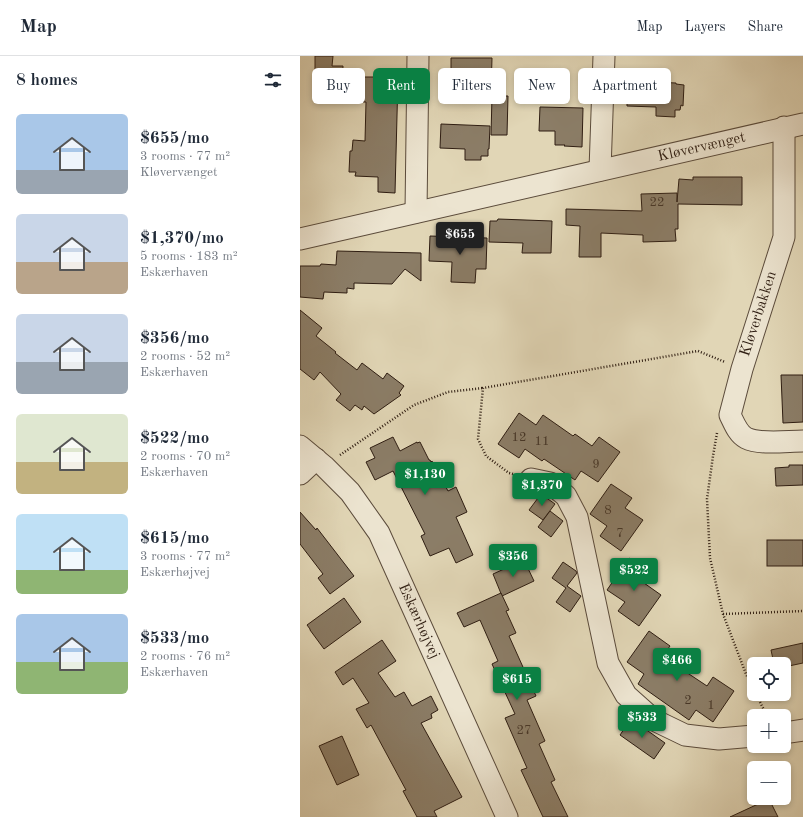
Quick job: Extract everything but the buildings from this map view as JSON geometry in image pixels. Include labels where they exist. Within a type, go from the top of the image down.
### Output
[{"type":"street","points":[[416,212],[418,56]]},
{"type":"street","points":[[600,170],[604,56]]},
{"type":"street","name":"Kløvervænget","points":[[300,239],[793,126]]},
{"type":"street","name":"Kløverbakken","points":[[730,415],[742,370],[784,237],[793,126]]},
{"type":"street","points":[[730,415],[738,431],[746,438],[761,442],[803,441]]},
{"type":"street","points":[[300,474],[313,457]]},
{"type":"street","name":"Eskærhøjvej","points":[[313,457],[350,492],[379,533],[506,817]]},
{"type":"street","points":[[531,479],[550,483],[566,496],[577,517],[608,663],[626,695],[654,720],[685,735],[719,739],[747,737]]},
{"type":"street","points":[[791,732],[803,730]]},
{"type":"path","points":[[313,457],[414,405],[448,392],[484,388],[698,351],[742,370]]},
{"type":"path","points":[[484,388],[478,439],[486,456],[509,473],[531,479]]},
{"type":"path","points":[[730,415],[718,428],[713,456],[707,499],[710,558],[723,614],[747,676]]},
{"type":"path","points":[[723,614],[803,611]]}]
